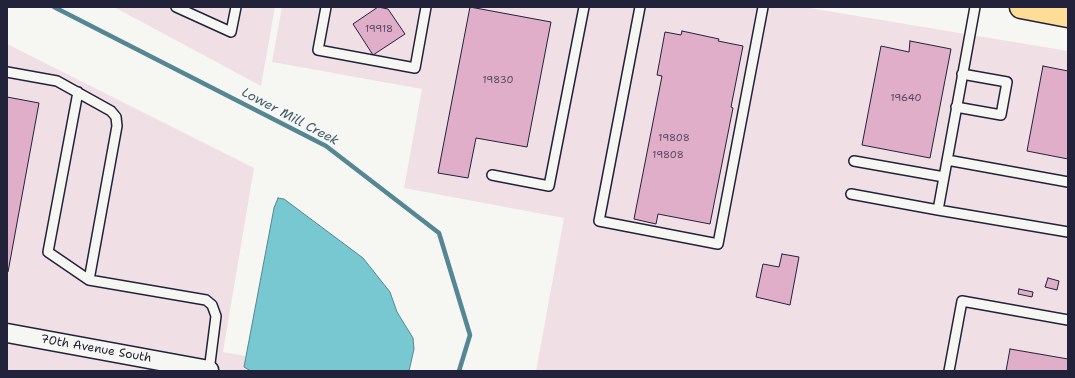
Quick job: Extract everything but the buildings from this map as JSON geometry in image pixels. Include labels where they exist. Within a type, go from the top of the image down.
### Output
[{"type":"main road","points":[[1021,7],[1068,16]]},
{"type":"street","name":"70th Avenue South","points":[[7,333],[209,370]]},
{"type":"lane","points":[[176,7],[232,32],[236,7]]},
{"type":"lane","points":[[326,7],[318,50],[415,68],[426,7]]},
{"type":"lane","points":[[492,175],[549,186],[584,7]]},
{"type":"lane","points":[[640,7],[599,221],[718,244],[763,7]]},
{"type":"lane","points":[[938,210],[974,7]]},
{"type":"lane","points":[[7,72],[57,81],[111,111],[116,117],[117,126],[89,280]]},
{"type":"lane","points":[[956,107],[1001,115],[1007,82],[962,74]]},
{"type":"lane","points":[[78,92],[48,252],[89,280],[206,300],[212,305],[216,316],[209,370]]},
{"type":"lane","points":[[947,160],[1068,182]]},
{"type":"lane","points":[[854,161],[944,177]]},
{"type":"lane","points":[[851,194],[1068,232]]},
{"type":"lane","points":[[949,371],[962,301],[1068,320]]},
{"type":"shaded area","points":[[114,7],[275,7],[261,86]]},
{"type":"shaded area","points":[[282,7],[803,7],[1068,51],[1068,371],[536,371],[564,218],[404,188],[422,89],[272,62]]},
{"type":"shaded area","points":[[7,44],[254,168],[223,352],[334,371],[7,371]]},
{"type":"water","points":[[278,198],[284,199],[363,258],[390,292],[397,312],[413,338],[414,349],[409,371],[251,371],[244,367],[274,208]]},
{"type":"waterway","name":"Lower Mill Creek","points":[[54,7],[326,146],[439,233],[470,335],[459,371]]}]
